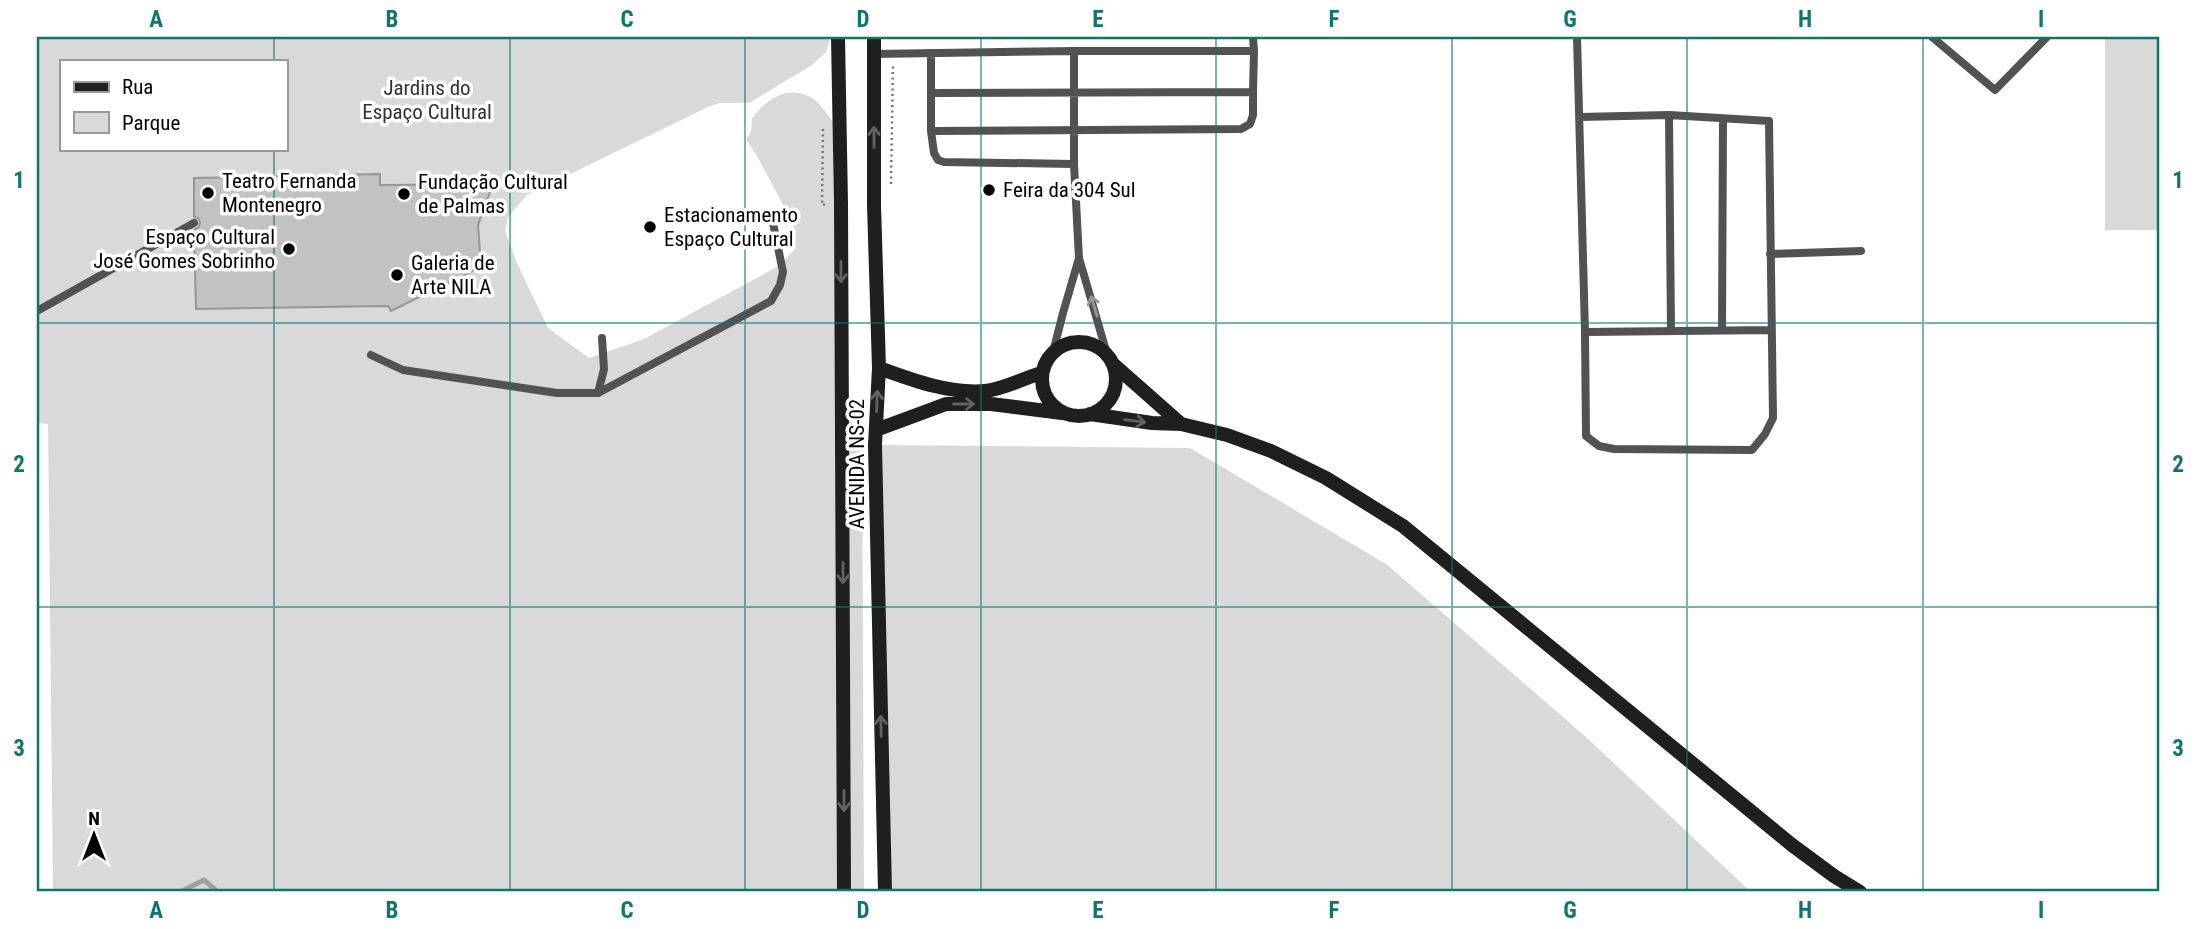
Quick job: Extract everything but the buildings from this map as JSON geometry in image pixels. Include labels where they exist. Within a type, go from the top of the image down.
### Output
[{"type":"street","name":"AVENIDA NS-02","points":[[838,37],[844,892]]},
{"type":"street","name":"AVENIDA NS-02","points":[[874,37],[874,205],[879,368],[876,430],[885,892]]},
{"type":"street","points":[[1065,413],[1049,401],[1044,392],[1042,373],[1053,352],[1063,345],[1087,342],[1098,347],[1181,424]]},
{"type":"street","points":[[1090,414],[1104,407],[1113,394],[1116,379],[1110,359]]},
{"type":"street","points":[[879,368],[943,387],[967,390],[993,389],[1042,373]]},
{"type":"street","points":[[876,430],[946,404],[991,404],[1077,416],[1090,414],[1152,423],[1181,424],[1227,435],[1271,451],[1326,478],[1404,526],[1791,845],[1860,892]]},
{"type":"lane","points":[[931,131],[1241,129],[1250,124],[1253,116],[1253,37]]},
{"type":"lane","points":[[1577,37],[1586,436],[1600,446],[1614,449],[1752,450],[1773,418],[1769,121],[1669,115],[1580,117]]},
{"type":"lane","points":[[1932,37],[1995,90],[2047,37]]},
{"type":"lane","points":[[1074,51],[1074,164],[1079,258],[1110,359]]},
{"type":"lane","points":[[874,54],[1254,51]]},
{"type":"lane","points":[[931,53],[931,131],[937,160],[1074,164]]},
{"type":"lane","points":[[931,93],[1253,92]]},
{"type":"lane","points":[[1669,115],[1671,331]]},
{"type":"lane","points":[[1723,119],[1723,330]]},
{"type":"lane","points":[[37,311],[194,223]]},
{"type":"lane","points":[[371,355],[403,370],[558,393],[598,393],[771,301],[780,285],[783,272],[773,223]]},
{"type":"lane","points":[[1770,254],[1861,251]]},
{"type":"lane","points":[[1053,352],[1079,258]]},
{"type":"lane","points":[[1585,332],[1771,330]]},
{"type":"lane","points":[[598,393],[604,369],[602,338]]},
{"type":"path","points":[[891,190],[893,54]]},
{"type":"green space","name":"Jardins do Espaço Cultural","points":[[37,37],[831,37],[826,52],[812,65],[749,103],[719,103],[708,107],[527,195],[508,217],[505,231],[516,261],[548,328],[589,358],[644,339],[777,267],[795,249],[793,223],[746,139],[751,132],[752,118],[771,100],[785,93],[793,93],[813,99],[833,122],[836,403],[862,402],[864,892],[53,892],[48,424],[37,423]]},
{"type":"green space","points":[[2105,37],[2160,37],[2160,230],[2105,230]]},
{"type":"green space","points":[[875,445],[1190,448],[1386,564],[1586,737],[1751,892],[885,892]]},
{"type":"waterway","points":[[180,892],[204,880],[218,892]]},
{"type":"place","name":"Feira da 304 Sul","points":[[989,190]]},
{"type":"place","name":"Teatro Fernanda Montenegro","points":[[208,193]]},
{"type":"place","name":"Fundação Cultural de Palmas","points":[[404,194]]},
{"type":"place","name":"Estacionamento Espaço Cultural","points":[[650,227]]},
{"type":"place","name":"Espaço Cultural José Gomes Sobrinho","points":[[289,249]]},
{"type":"place","name":"Galeria de Arte NILA","points":[[397,275]]}]
